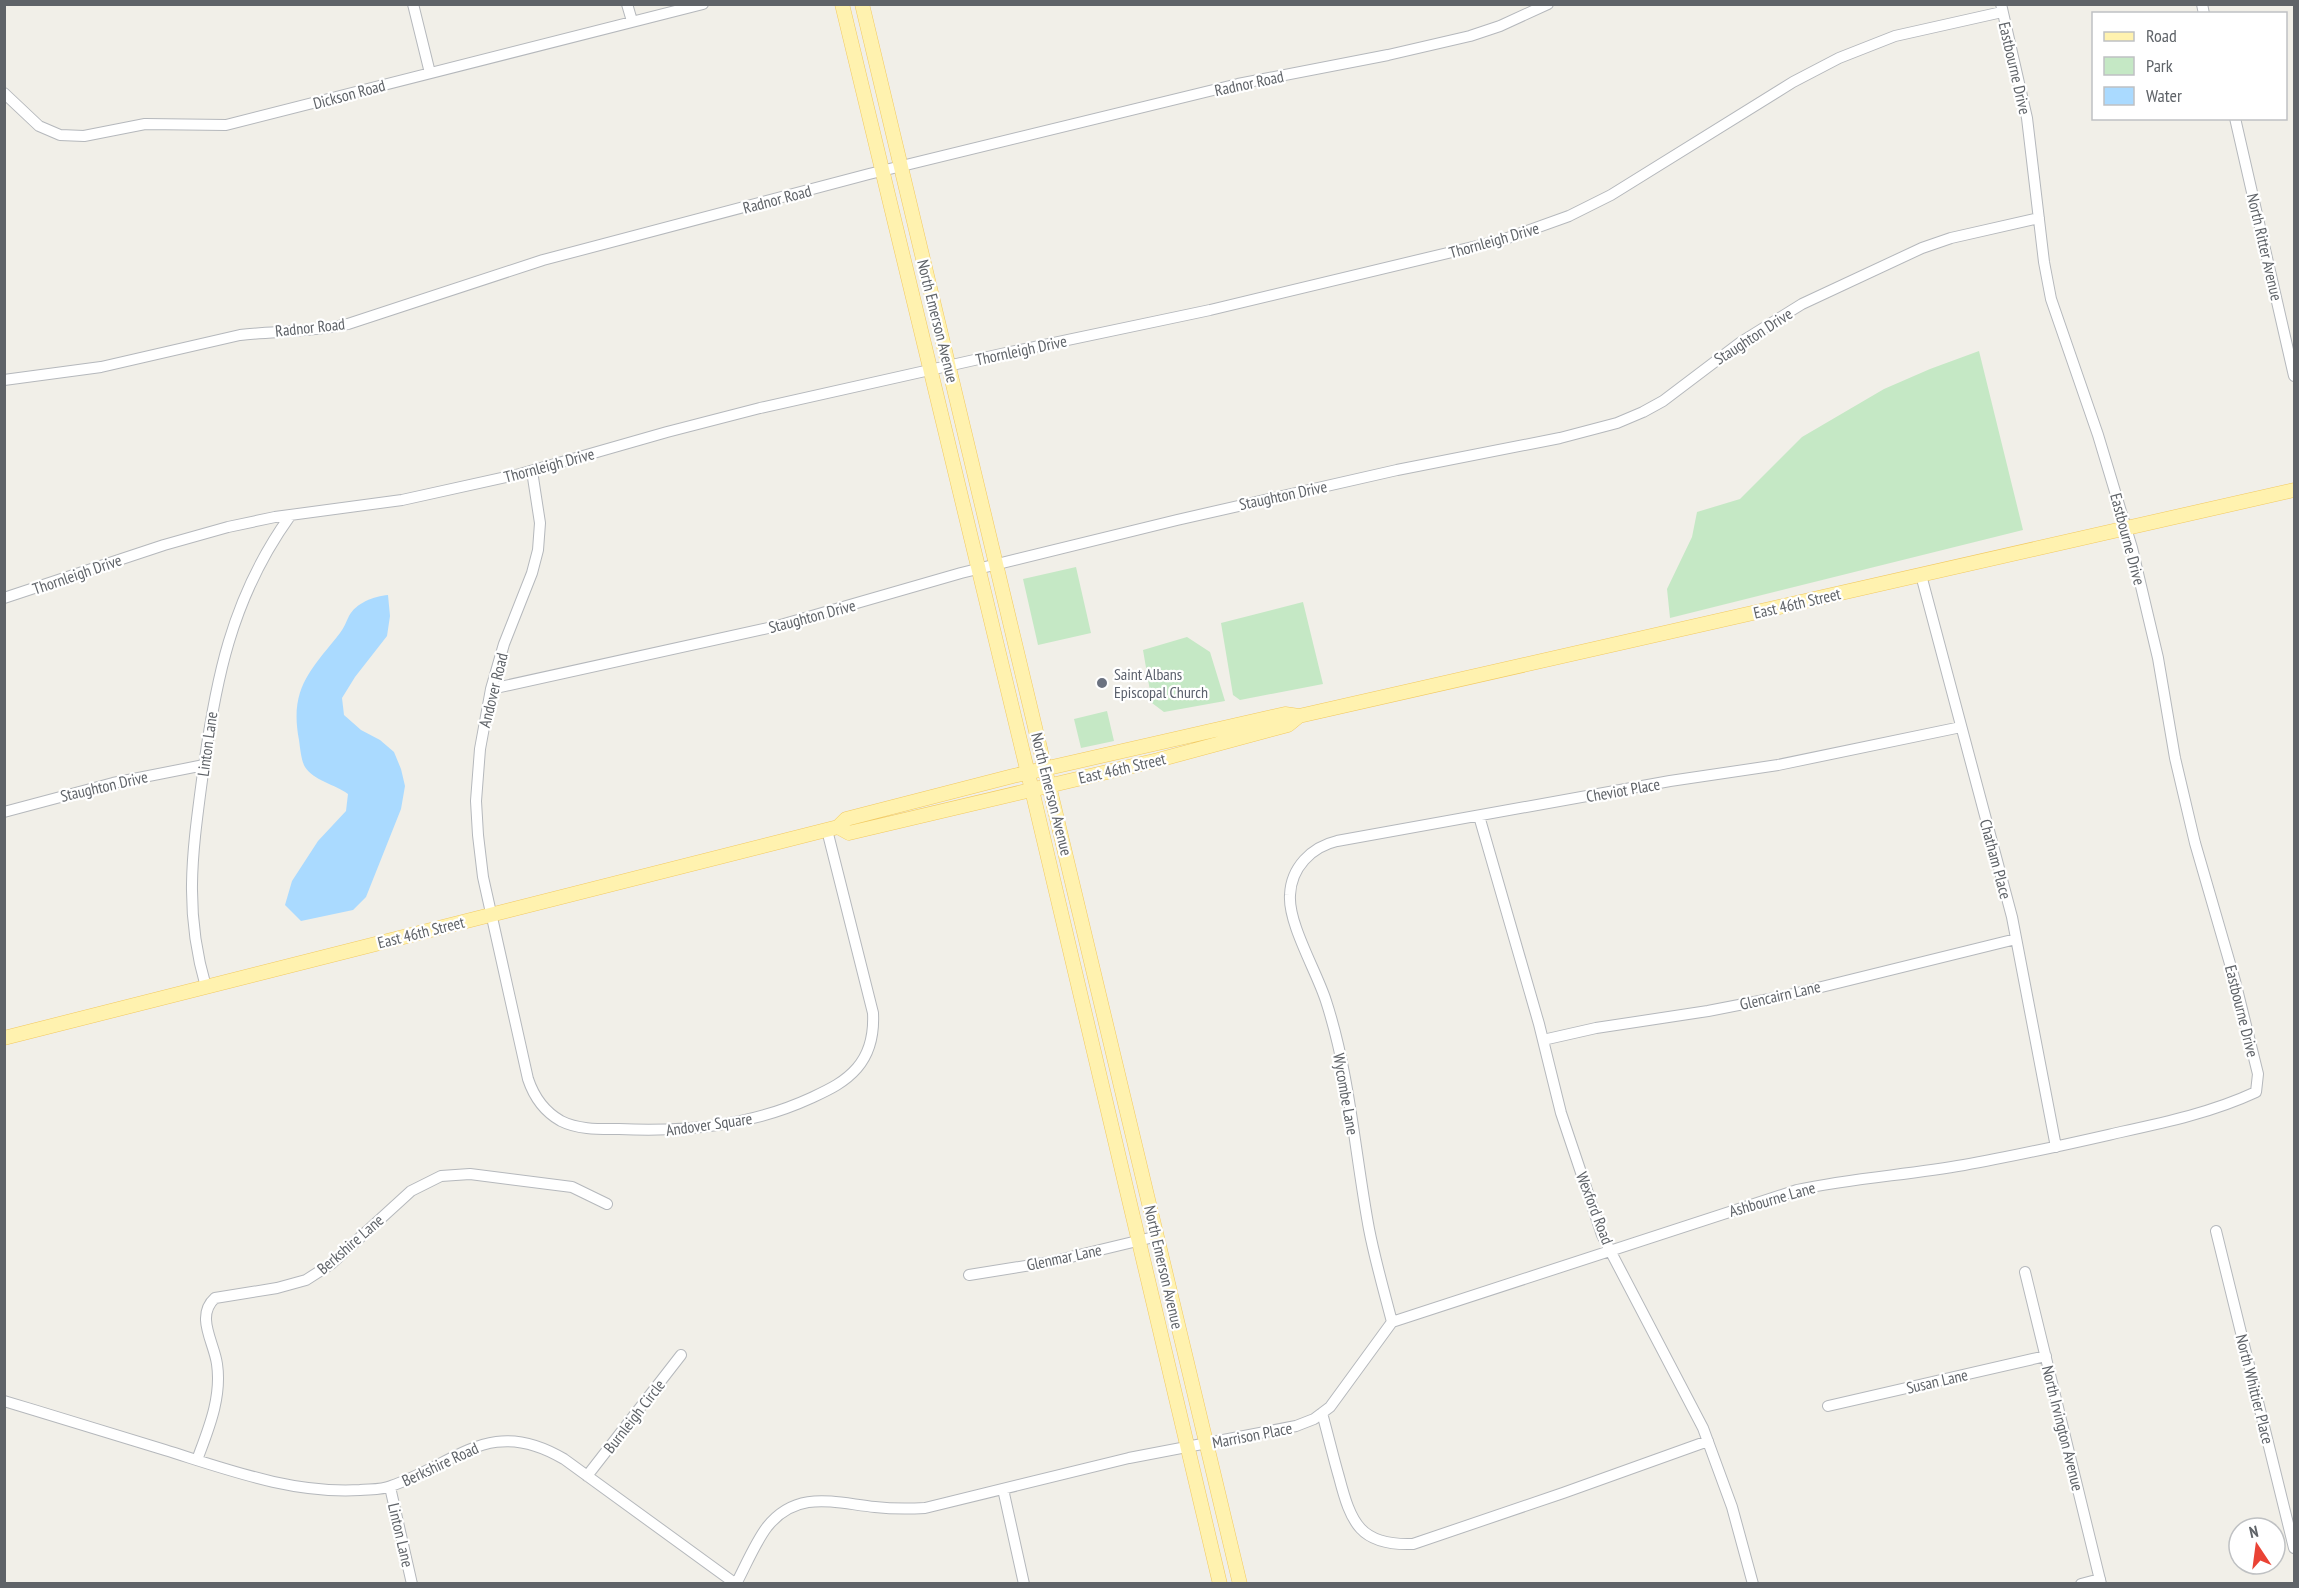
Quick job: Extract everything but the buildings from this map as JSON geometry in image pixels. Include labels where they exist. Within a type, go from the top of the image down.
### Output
[{"type":"main road","name":"North Emerson Avenue","points":[[842,4],[1032,790],[1220,1584]]},
{"type":"main road","name":"North Emerson Avenue","points":[[862,4],[1240,1584]]},
{"type":"main road","name":"East 46th Street","points":[[4,1038],[832,828],[846,819],[1027,773],[1286,714],[1299,716],[2295,490]]},
{"type":"main road","name":"East 46th Street","points":[[832,828],[849,833],[1167,758],[1288,725],[1299,716]]},
{"type":"street","points":[[413,4],[430,73]]},
{"type":"street","points":[[627,4],[632,21]]},
{"type":"street","name":"Dickson Road","points":[[4,93],[39,126],[60,135],[74,136],[145,124],[238,123],[703,4]]},
{"type":"street","name":"Radnor Road","points":[[4,380],[101,367],[240,335],[315,330],[348,324],[543,260],[882,171],[1238,84],[1447,42],[1500,26],[1548,4]]},
{"type":"street","name":"Eastbourne Drive","points":[[2002,8],[2027,118],[2044,262],[2051,299],[2098,435],[2126,529],[2158,658],[2175,758],[2195,843],[2235,981],[2258,1074]]},
{"type":"street","name":"Thornleigh Drive","points":[[4,598],[191,537],[246,523],[402,500],[532,471],[718,418],[949,365],[1210,310],[1492,242],[1542,227],[1611,195],[1793,82],[1839,58],[1895,36],[2002,8]]},
{"type":"street","name":"North Ritter Avenue","points":[[2235,120],[2295,376]]},
{"type":"street","name":"Staughton Drive","points":[[491,689],[777,626],[997,564],[1234,506],[1560,438],[1617,423],[1663,401],[1741,342],[1802,304],[1922,248],[1951,238],[2039,218]]},
{"type":"street","name":"Andover Road","points":[[491,914],[480,858],[476,801],[479,756],[491,689],[504,644],[537,558],[540,523],[532,471]]},
{"type":"street","name":"Linton Lane","points":[[206,987],[195,942],[190,891],[193,844],[216,687],[232,628],[261,563],[290,516]]},
{"type":"street","name":"Chatham Place","points":[[1922,575],[2016,939],[2056,1147]]},
{"type":"street","name":"Cheviot Place","points":[[1296,871],[1311,852],[1332,842],[1778,765],[1961,727]]},
{"type":"street","name":"Staughton Drive","points":[[4,813],[113,783],[204,765]]},
{"type":"street","name":"Wexford Road","points":[[1479,816],[1565,1126],[1602,1235],[1685,1390],[1708,1441],[1735,1516],[1753,1584]]},
{"type":"street","name":"Andover Square","points":[[491,914],[528,1079],[538,1101],[551,1114],[576,1126],[653,1131],[699,1129],[755,1118],[804,1101],[842,1082],[861,1062],[872,1036],[872,1008],[832,828]]},
{"type":"street","name":"Wycombe Lane","points":[[1296,871],[1290,891],[1291,910],[1329,1012],[1341,1061],[1369,1231],[1392,1322]]},
{"type":"street","name":"Glencairn Lane","points":[[1542,1040],[1596,1028],[1708,1011],[1785,996],[2016,939]]},
{"type":"street","name":"Ashbourne Lane","points":[[1392,1322],[1797,1190],[1856,1178],[1964,1165],[2183,1118],[2232,1103],[2256,1092],[2258,1074]]},
{"type":"street","name":"Berkshire Lane","points":[[197,1460],[213,1413],[218,1389],[217,1360],[205,1317],[207,1308],[215,1298],[277,1288],[306,1280],[331,1264],[411,1191],[441,1176],[470,1174],[572,1187],[607,1204]]},
{"type":"street","name":"North Whittier Place","points":[[2216,1231],[2295,1548]]},
{"type":"street","name":"Glenmar Lane","points":[[969,1275],[1044,1263],[1158,1236]]},
{"type":"street","name":"North Irvington Avenue","points":[[2025,1272],[2101,1581]]},
{"type":"street","points":[[1392,1322],[1336,1400],[1322,1413],[1351,1516],[1367,1534],[1384,1543],[1413,1544],[1708,1441]]},
{"type":"street","name":"Burnleigh Circle","points":[[587,1476],[681,1355]]},
{"type":"street","name":"Susan Lane","points":[[1828,1406],[2046,1356]]},
{"type":"street","name":"Berkshire Road","points":[[4,1401],[262,1480],[299,1487],[337,1490],[390,1487],[478,1445],[506,1440],[539,1446],[564,1459],[736,1584]]},
{"type":"street","name":"Marrison Place","points":[[736,1584],[766,1529],[782,1513],[804,1503],[828,1500],[872,1507],[911,1509],[940,1505],[1130,1458],[1296,1426],[1322,1413]]},
{"type":"street","name":"Linton Lane","points":[[390,1487],[412,1584]]},
{"type":"street","points":[[1003,1489],[1024,1584]]},
{"type":"street","points":[[2081,1584],[2101,1581]]},
{"type":"green space","points":[[1979,351],[2023,530],[1670,618],[1667,589],[1692,537],[1697,512],[1740,499],[1802,437],[1884,389]]},
{"type":"green space","points":[[1076,567],[1091,633],[1038,645],[1023,579]]},
{"type":"green space","points":[[1303,602],[1323,684],[1240,700],[1233,695],[1221,623]]},
{"type":"green space","points":[[1187,637],[1210,652],[1225,701],[1164,712],[1152,703],[1143,650]]},
{"type":"green space","points":[[1107,711],[1114,741],[1081,748],[1074,719]]},
{"type":"water","points":[[388,595],[390,616],[387,636],[355,677],[342,698],[344,715],[361,730],[380,740],[394,752],[405,786],[401,809],[366,897],[353,910],[301,921],[285,905],[292,881],[318,841],[346,811],[348,794],[319,779],[305,767],[297,722],[300,693],[312,669],[341,631],[352,611],[366,601]]},
{"type":"place","name":"Saint Albans Episcopal Church","points":[[1102,683]]}]
